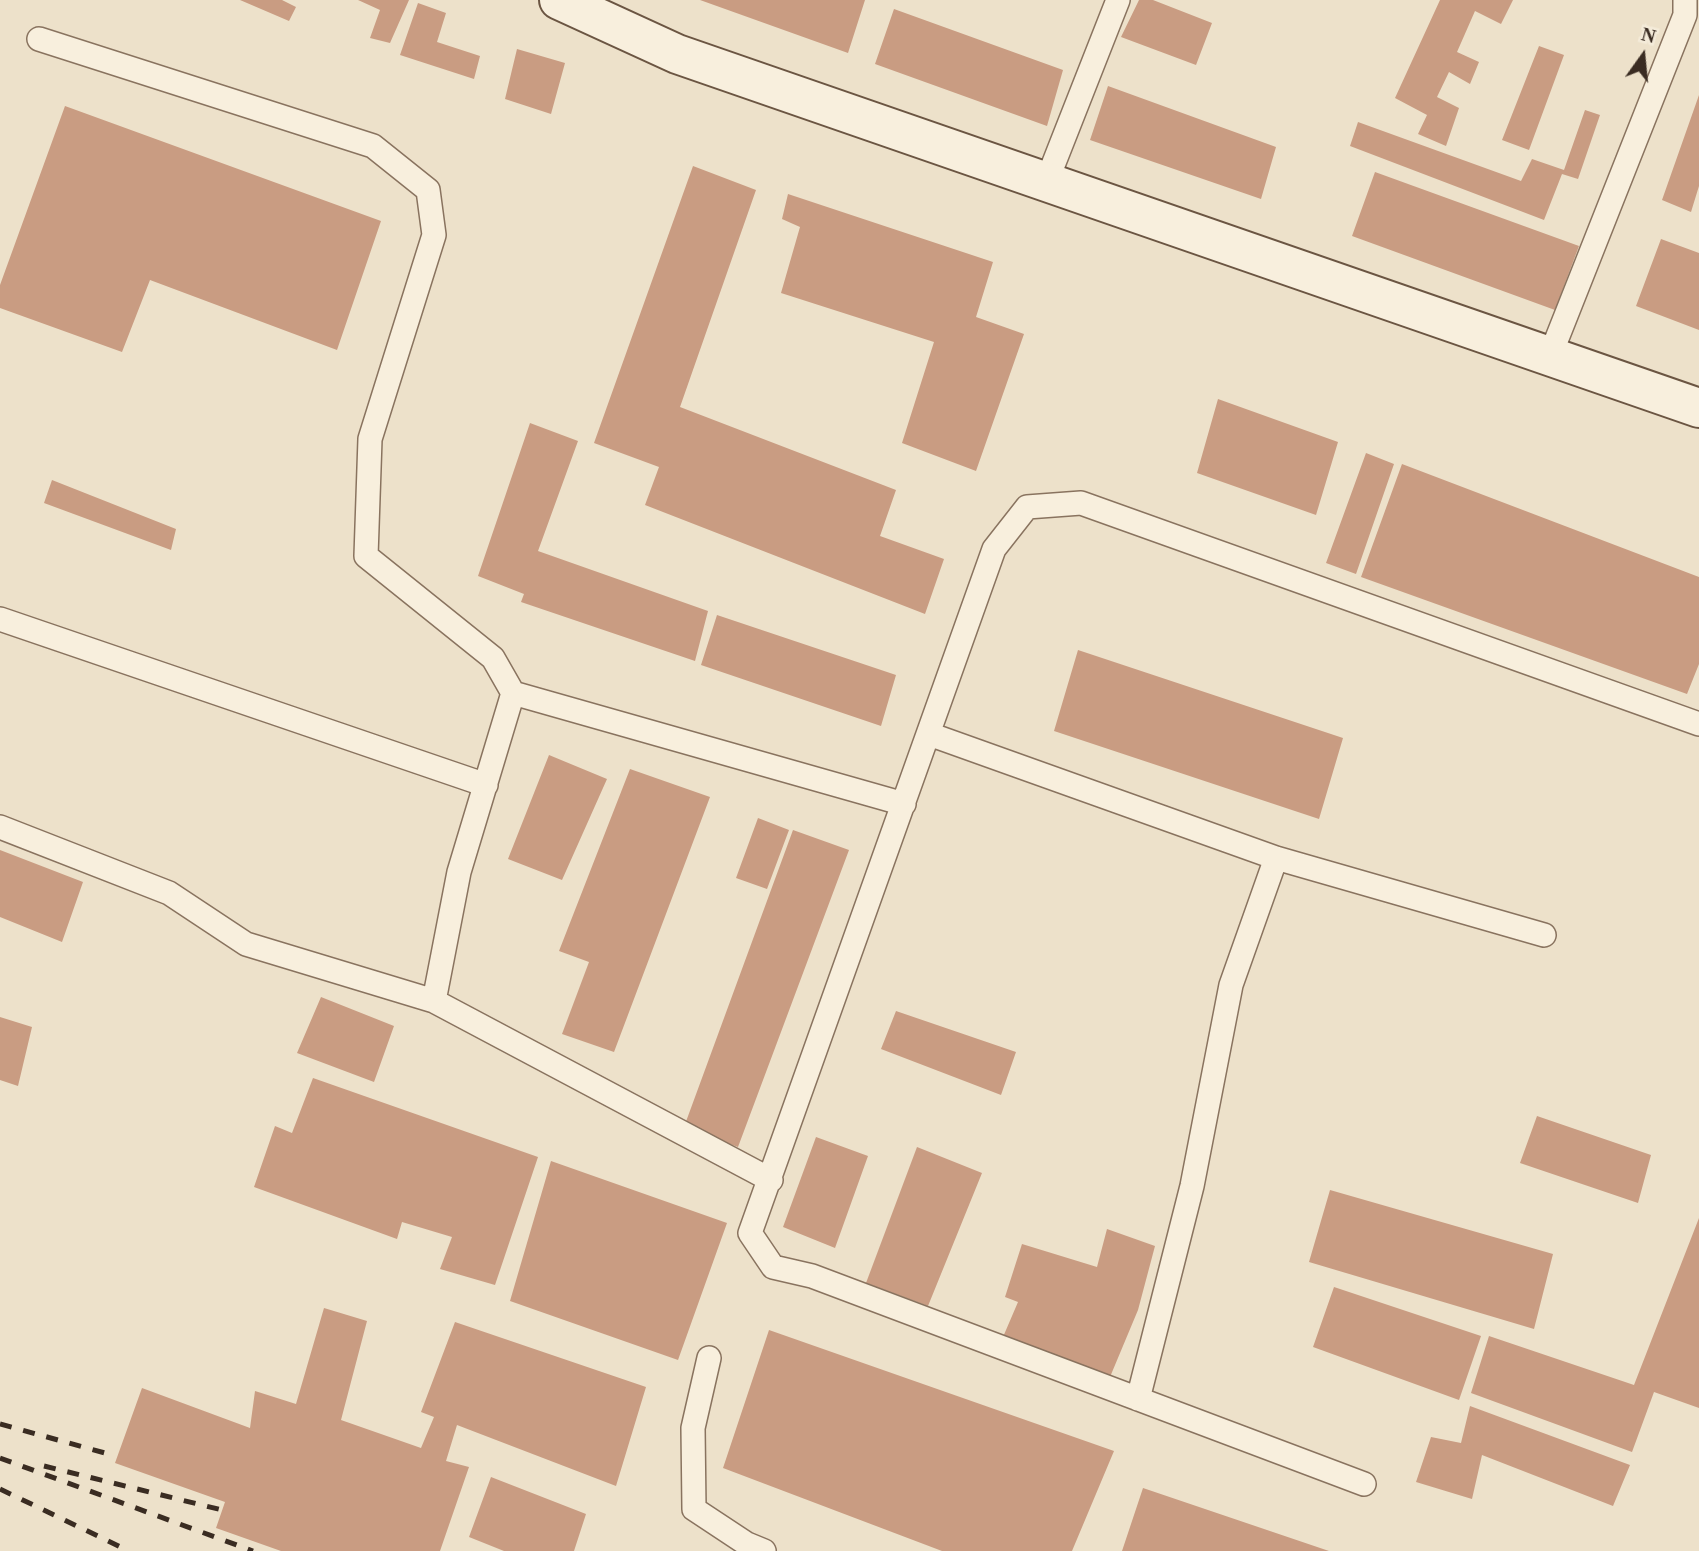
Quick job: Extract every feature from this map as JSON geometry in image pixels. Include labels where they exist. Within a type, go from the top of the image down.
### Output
[{"type":"street","points":[[559,0],[677,54],[1699,408]]},
{"type":"lane","points":[[1046,183],[1118,0]]},
{"type":"lane","points":[[1550,356],[1685,15],[1685,0]]},
{"type":"lane","points":[[39,39],[373,146],[428,190],[433,235],[370,439],[366,556],[493,658],[513,693],[904,804]]},
{"type":"lane","points":[[1364,1484],[812,1276],[773,1266],[750,1233],[994,549],[1027,508],[1081,503],[1699,724]]},
{"type":"lane","points":[[0,619],[486,785]]},
{"type":"lane","points":[[434,1001],[459,872],[513,693]]},
{"type":"lane","points":[[929,733],[1276,858],[1544,935]]},
{"type":"lane","points":[[0,827],[169,894],[246,944],[434,1001],[771,1180]]},
{"type":"lane","points":[[1138,1399],[1192,1186],[1231,985],[1276,858]]},
{"type":"lane","points":[[709,1358],[693,1428],[694,1509],[747,1544],[764,1551]]},
{"type":"building","points":[[240,0],[282,0],[296,7],[289,21]]},
{"type":"building","points":[[358,0],[409,0],[390,43],[370,38],[380,10]]},
{"type":"building","points":[[700,0],[865,0],[848,53]]},
{"type":"building","points":[[1139,0],[1153,0],[1212,23],[1196,65],[1121,37]]},
{"type":"building","points":[[1440,0],[1513,0],[1501,24],[1475,11],[1457,52],[1479,62],[1470,84],[1449,72],[1437,97],[1459,108],[1446,146],[1418,134],[1427,115],[1395,98]]},
{"type":"building","points":[[418,3],[446,13],[437,42],[480,56],[474,79],[400,55]]},
{"type":"building","points":[[894,9],[1063,70],[1047,126],[875,64]]},
{"type":"building","points":[[1539,46],[1564,55],[1529,150],[1502,140]]},
{"type":"building","points":[[517,49],[565,63],[551,114],[505,99]]},
{"type":"building","points":[[1108,86],[1276,147],[1261,199],[1090,140]]},
{"type":"building","points":[[1699,95],[1699,186],[1691,212],[1662,200]]},
{"type":"building","points":[[65,106],[381,221],[337,350],[150,280],[122,352],[0,308],[0,285]]},
{"type":"building","points":[[1585,110],[1600,115],[1578,179],[1562,174],[1544,220],[1350,146],[1358,122],[1521,181],[1532,159],[1564,170]]},
{"type":"building","points":[[693,166],[756,190],[680,407],[896,490],[880,536],[944,559],[925,614],[645,505],[659,467],[594,443]]},
{"type":"building","points":[[1375,172],[1579,246],[1555,310],[1352,236]]},
{"type":"building","points":[[788,194],[993,262],[976,317],[1024,334],[976,471],[902,443],[934,342],[781,293],[800,227],[782,219]]},
{"type":"building","points":[[1661,239],[1699,253],[1699,330],[1636,306]]},
{"type":"building","points":[[1218,399],[1338,442],[1316,515],[1197,473]]},
{"type":"building","points":[[530,423],[578,441],[538,551],[708,611],[695,661],[521,602],[524,594],[478,576]]},
{"type":"building","points":[[1366,453],[1394,464],[1356,574],[1326,563]]},
{"type":"building","points":[[1402,464],[1699,577],[1699,664],[1687,694],[1361,577]]},
{"type":"building","points":[[52,480],[176,529],[171,550],[44,503]]},
{"type":"building","points":[[717,615],[896,675],[881,726],[701,665]]},
{"type":"building","points":[[1078,650],[1343,738],[1319,819],[1054,731]]},
{"type":"building","points":[[549,755],[607,779],[562,880],[508,859]]},
{"type":"building","points":[[630,769],[710,797],[614,1052],[562,1034],[589,962],[559,951]]},
{"type":"building","points":[[758,818],[789,830],[767,889],[736,878]]},
{"type":"building","points":[[793,830],[849,850],[738,1147],[684,1127]]},
{"type":"building","points":[[0,850],[83,882],[62,942],[0,917]]},
{"type":"building","points":[[321,997],[394,1026],[374,1082],[297,1053]]},
{"type":"building","points":[[896,1011],[1016,1052],[1001,1095],[881,1049]]},
{"type":"building","points":[[0,1017],[32,1027],[18,1086],[0,1080]]},
{"type":"building","points":[[313,1078],[538,1157],[495,1285],[440,1269],[452,1237],[402,1222],[397,1239],[254,1187],[275,1126],[292,1133]]},
{"type":"building","points":[[1537,1116],[1651,1155],[1638,1203],[1520,1163]]},
{"type":"building","points":[[816,1137],[868,1156],[835,1248],[783,1227]]},
{"type":"building","points":[[917,1147],[982,1173],[928,1306],[866,1283]]},
{"type":"building","points":[[551,1161],[727,1223],[678,1360],[510,1301]]},
{"type":"building","points":[[1330,1190],[1553,1254],[1534,1329],[1309,1262]]},
{"type":"building","points":[[1699,1218],[1699,1408],[1654,1392],[1632,1452],[1471,1393],[1489,1336],[1634,1385]]},
{"type":"building","points":[[1107,1229],[1155,1246],[1138,1310],[1110,1377],[1003,1337],[1018,1302],[1005,1297],[1022,1244],[1097,1267]]},
{"type":"building","points":[[1334,1287],[1481,1336],[1459,1400],[1313,1347]]},
{"type":"building","points":[[324,1308],[367,1321],[341,1420],[421,1448],[434,1417],[421,1412],[455,1322],[646,1387],[616,1486],[457,1425],[446,1461],[469,1467],[440,1551],[281,1551],[216,1528],[225,1502],[115,1463],[142,1388],[250,1428],[255,1391],[296,1404]]},
{"type":"building","points":[[769,1330],[1114,1451],[1072,1551],[942,1551],[723,1468]]},
{"type":"building","points":[[1470,1406],[1630,1465],[1613,1506],[1482,1455],[1472,1499],[1416,1482],[1431,1437],[1461,1443]]},
{"type":"building","points":[[491,1477],[586,1514],[574,1551],[504,1551],[469,1537]]},
{"type":"building","points":[[1143,1488],[1329,1551],[1122,1551]]},
{"type":"railway","points":[[0,1424],[105,1453]]},
{"type":"railway","points":[[0,1458],[253,1551]]},
{"type":"railway","points":[[44,1466],[222,1510]]},
{"type":"railway","points":[[0,1489],[129,1551]]}]
